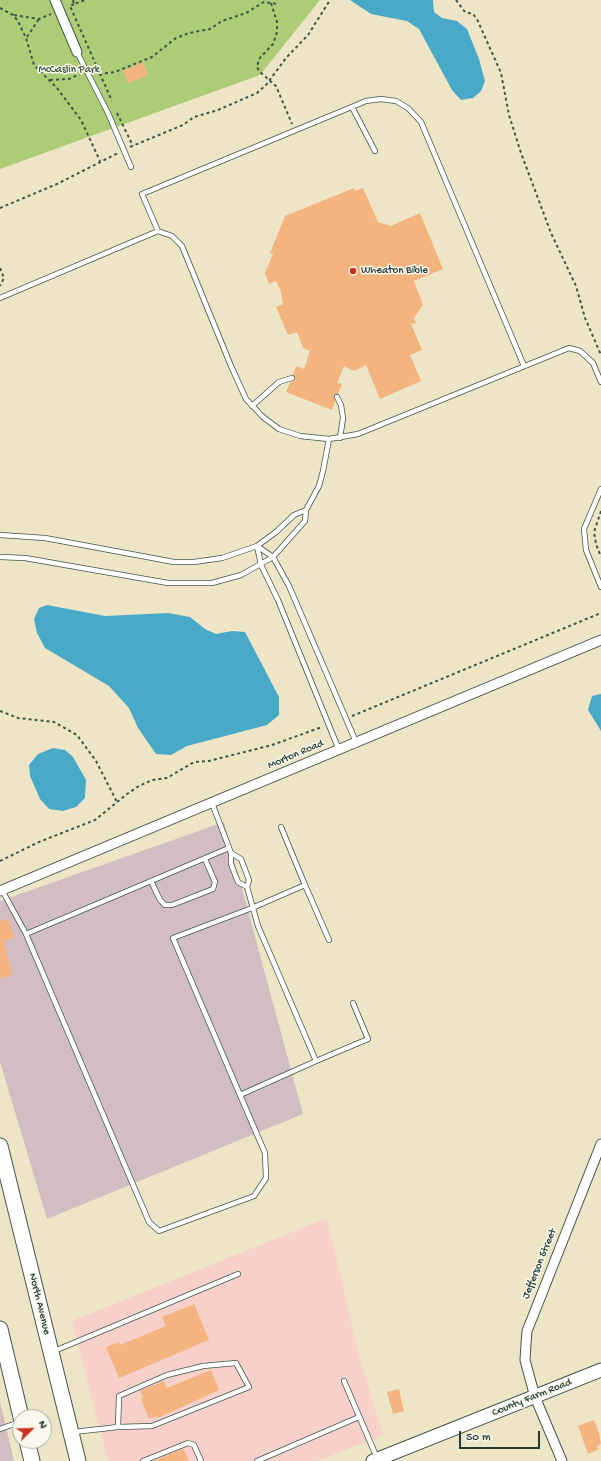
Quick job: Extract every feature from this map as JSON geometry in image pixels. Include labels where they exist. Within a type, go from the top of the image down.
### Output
[{"type":"main road","name":"North Avenue","points":[[0,1146],[78,1461]]},
{"type":"main road","points":[[0,1329],[7,1367],[19,1409]]},
{"type":"main road","name":"County Farm Road","points":[[375,1460],[601,1370]]},
{"type":"main road","points":[[29,1449],[32,1461]]},
{"type":"street","points":[[55,0],[76,52]]},
{"type":"street","name":"Morton Road","points":[[1,890],[601,640]]},
{"type":"street","name":"Jefferson Street","points":[[562,1461],[535,1397],[525,1360],[527,1331],[601,1144]]},
{"type":"lane","points":[[76,52],[108,113],[131,167]]},
{"type":"lane","points":[[158,231],[142,194],[366,101],[381,99],[396,101],[408,108],[421,122],[524,366]]},
{"type":"lane","points":[[352,107],[375,151]]},
{"type":"lane","points":[[0,298],[158,231],[172,236],[182,246],[246,399],[263,417],[279,429],[300,436],[329,439],[358,434],[569,348],[580,351],[593,363],[601,382]]},
{"type":"lane","points":[[252,406],[279,382],[292,378]]},
{"type":"lane","points":[[337,397],[341,405],[343,418],[340,438]]},
{"type":"lane","points":[[0,557],[25,558],[168,582],[190,584],[212,583],[234,577],[261,565],[273,557],[305,521],[306,510],[322,476],[329,439]]},
{"type":"lane","points":[[601,489],[584,529],[586,550],[601,587]]},
{"type":"lane","points":[[0,535],[45,538],[174,562],[194,562],[222,558],[257,546],[276,532],[294,515],[306,510]]},
{"type":"lane","points":[[257,546],[273,557],[289,586],[356,742]]},
{"type":"lane","points":[[257,546],[261,565],[278,600],[339,750]]},
{"type":"lane","points":[[212,803],[231,853],[231,864],[238,882],[247,887]]},
{"type":"lane","points":[[281,827],[329,940]]},
{"type":"lane","points":[[26,934],[229,848]]},
{"type":"lane","points":[[231,853],[241,859],[249,880],[247,887],[258,926],[316,1061]]},
{"type":"lane","points":[[151,881],[160,900],[165,905],[172,905],[213,889],[215,882],[205,859]]},
{"type":"lane","points":[[1,890],[26,934],[150,1222],[159,1231],[254,1196],[266,1178],[265,1153],[173,938],[252,908],[305,885]]},
{"type":"lane","points":[[240,1095],[368,1038],[353,1003]]},
{"type":"lane","points":[[51,1353],[238,1274]]},
{"type":"lane","points":[[70,1432],[118,1427],[152,1426],[249,1387],[236,1363],[204,1366],[167,1374],[119,1396],[118,1427]]},
{"type":"lane","points":[[344,1381],[375,1460]]},
{"type":"lane","points":[[257,1461],[359,1417]]},
{"type":"lane","points":[[0,1429],[12,1425]]},
{"type":"lane","points":[[143,1461],[188,1443],[194,1445],[201,1461]]},
{"type":"path","points":[[72,0],[74,4]]},
{"type":"path","points":[[0,8],[13,15],[39,19],[85,0]]},
{"type":"path","points":[[0,208],[57,184],[100,161],[183,125],[194,118],[251,96],[262,88],[286,58],[308,35],[330,0]]},
{"type":"path","points":[[456,0],[465,12],[473,14],[478,19],[501,73],[509,115],[521,154],[551,233],[576,286],[586,318],[601,355]]},
{"type":"path","points":[[269,1],[278,27],[273,44],[260,59],[257,67],[277,88],[295,130]]},
{"type":"path","points":[[99,74],[115,72],[152,57],[176,38],[189,33],[210,29],[226,19],[242,14],[264,2],[269,1],[278,4]]},
{"type":"path","points":[[70,6],[114,106]]},
{"type":"path","points":[[13,15],[23,29],[34,65],[50,80],[81,120],[100,161]]},
{"type":"path","points":[[26,38],[39,19]]},
{"type":"path","points":[[50,80],[69,79],[86,71]]},
{"type":"path","points":[[117,112],[133,146]]},
{"type":"path","points":[[0,268],[4,278],[0,286]]},
{"type":"path","points":[[601,511],[594,532],[596,544],[601,557]]},
{"type":"path","points":[[346,719],[601,613]]},
{"type":"path","points":[[0,711],[18,718],[54,722],[77,735],[96,761],[117,802]]},
{"type":"path","points":[[0,861],[39,842],[95,820],[139,786],[152,780],[167,778],[194,762],[208,761],[272,745],[329,725]]},
{"type":"shaded area","points":[[224,822],[303,1114],[47,1219],[0,1062],[0,901]]},
{"type":"shaded area","points":[[327,1218],[360,1359],[383,1435],[318,1461],[108,1461],[72,1321]]},
{"type":"shaded area","points":[[0,1401],[14,1461],[0,1461]]},
{"type":"green space","name":"McCaslin Park","points":[[0,0],[320,0],[260,75],[0,169]]},
{"type":"water","points":[[350,0],[433,0],[434,12],[442,18],[457,21],[467,29],[479,59],[485,81],[481,91],[473,98],[461,100],[452,90],[419,29],[407,21],[371,14]]},
{"type":"water","points":[[47,605],[105,616],[168,613],[190,617],[205,629],[216,634],[232,631],[245,632],[279,697],[279,715],[267,725],[187,746],[171,755],[156,754],[138,728],[129,708],[109,686],[45,648],[37,633],[34,619],[39,608]]},
{"type":"water","points":[[601,694],[601,731],[588,710],[592,696]]},
{"type":"water","points":[[53,748],[65,750],[73,757],[86,780],[85,798],[76,807],[63,811],[49,809],[40,799],[30,776],[29,765],[38,754]]},
{"type":"building","points":[[143,62],[148,75],[128,83],[123,71]]},
{"type":"building","points":[[354,188],[355,191],[363,188],[378,222],[391,226],[420,213],[443,269],[414,281],[423,305],[414,318],[416,323],[411,324],[422,350],[410,355],[421,381],[380,399],[366,365],[354,371],[344,366],[337,383],[342,384],[338,394],[334,395],[335,402],[332,410],[286,392],[290,383],[296,379],[293,374],[296,366],[304,369],[310,351],[303,348],[297,332],[288,335],[276,307],[283,304],[281,292],[276,281],[269,284],[265,273],[273,254],[270,253],[285,216]]},
{"type":"building","points":[[9,919],[14,938],[4,941],[12,975],[0,979],[0,921]]},
{"type":"building","points":[[194,1304],[209,1340],[119,1378],[106,1347],[119,1342],[120,1345],[166,1326],[162,1317]]},
{"type":"building","points":[[211,1370],[219,1390],[158,1418],[157,1416],[149,1419],[141,1399],[143,1398],[140,1391],[164,1381],[167,1388]]},
{"type":"building","points":[[399,1389],[404,1411],[393,1414],[387,1392]]},
{"type":"building","points":[[594,1420],[601,1444],[597,1446],[599,1449],[588,1454],[578,1426]]},
{"type":"building","points":[[184,1449],[189,1461],[154,1461],[175,1452]]},
{"type":"place","name":"Wheaton Bible","points":[[353,271]]}]
